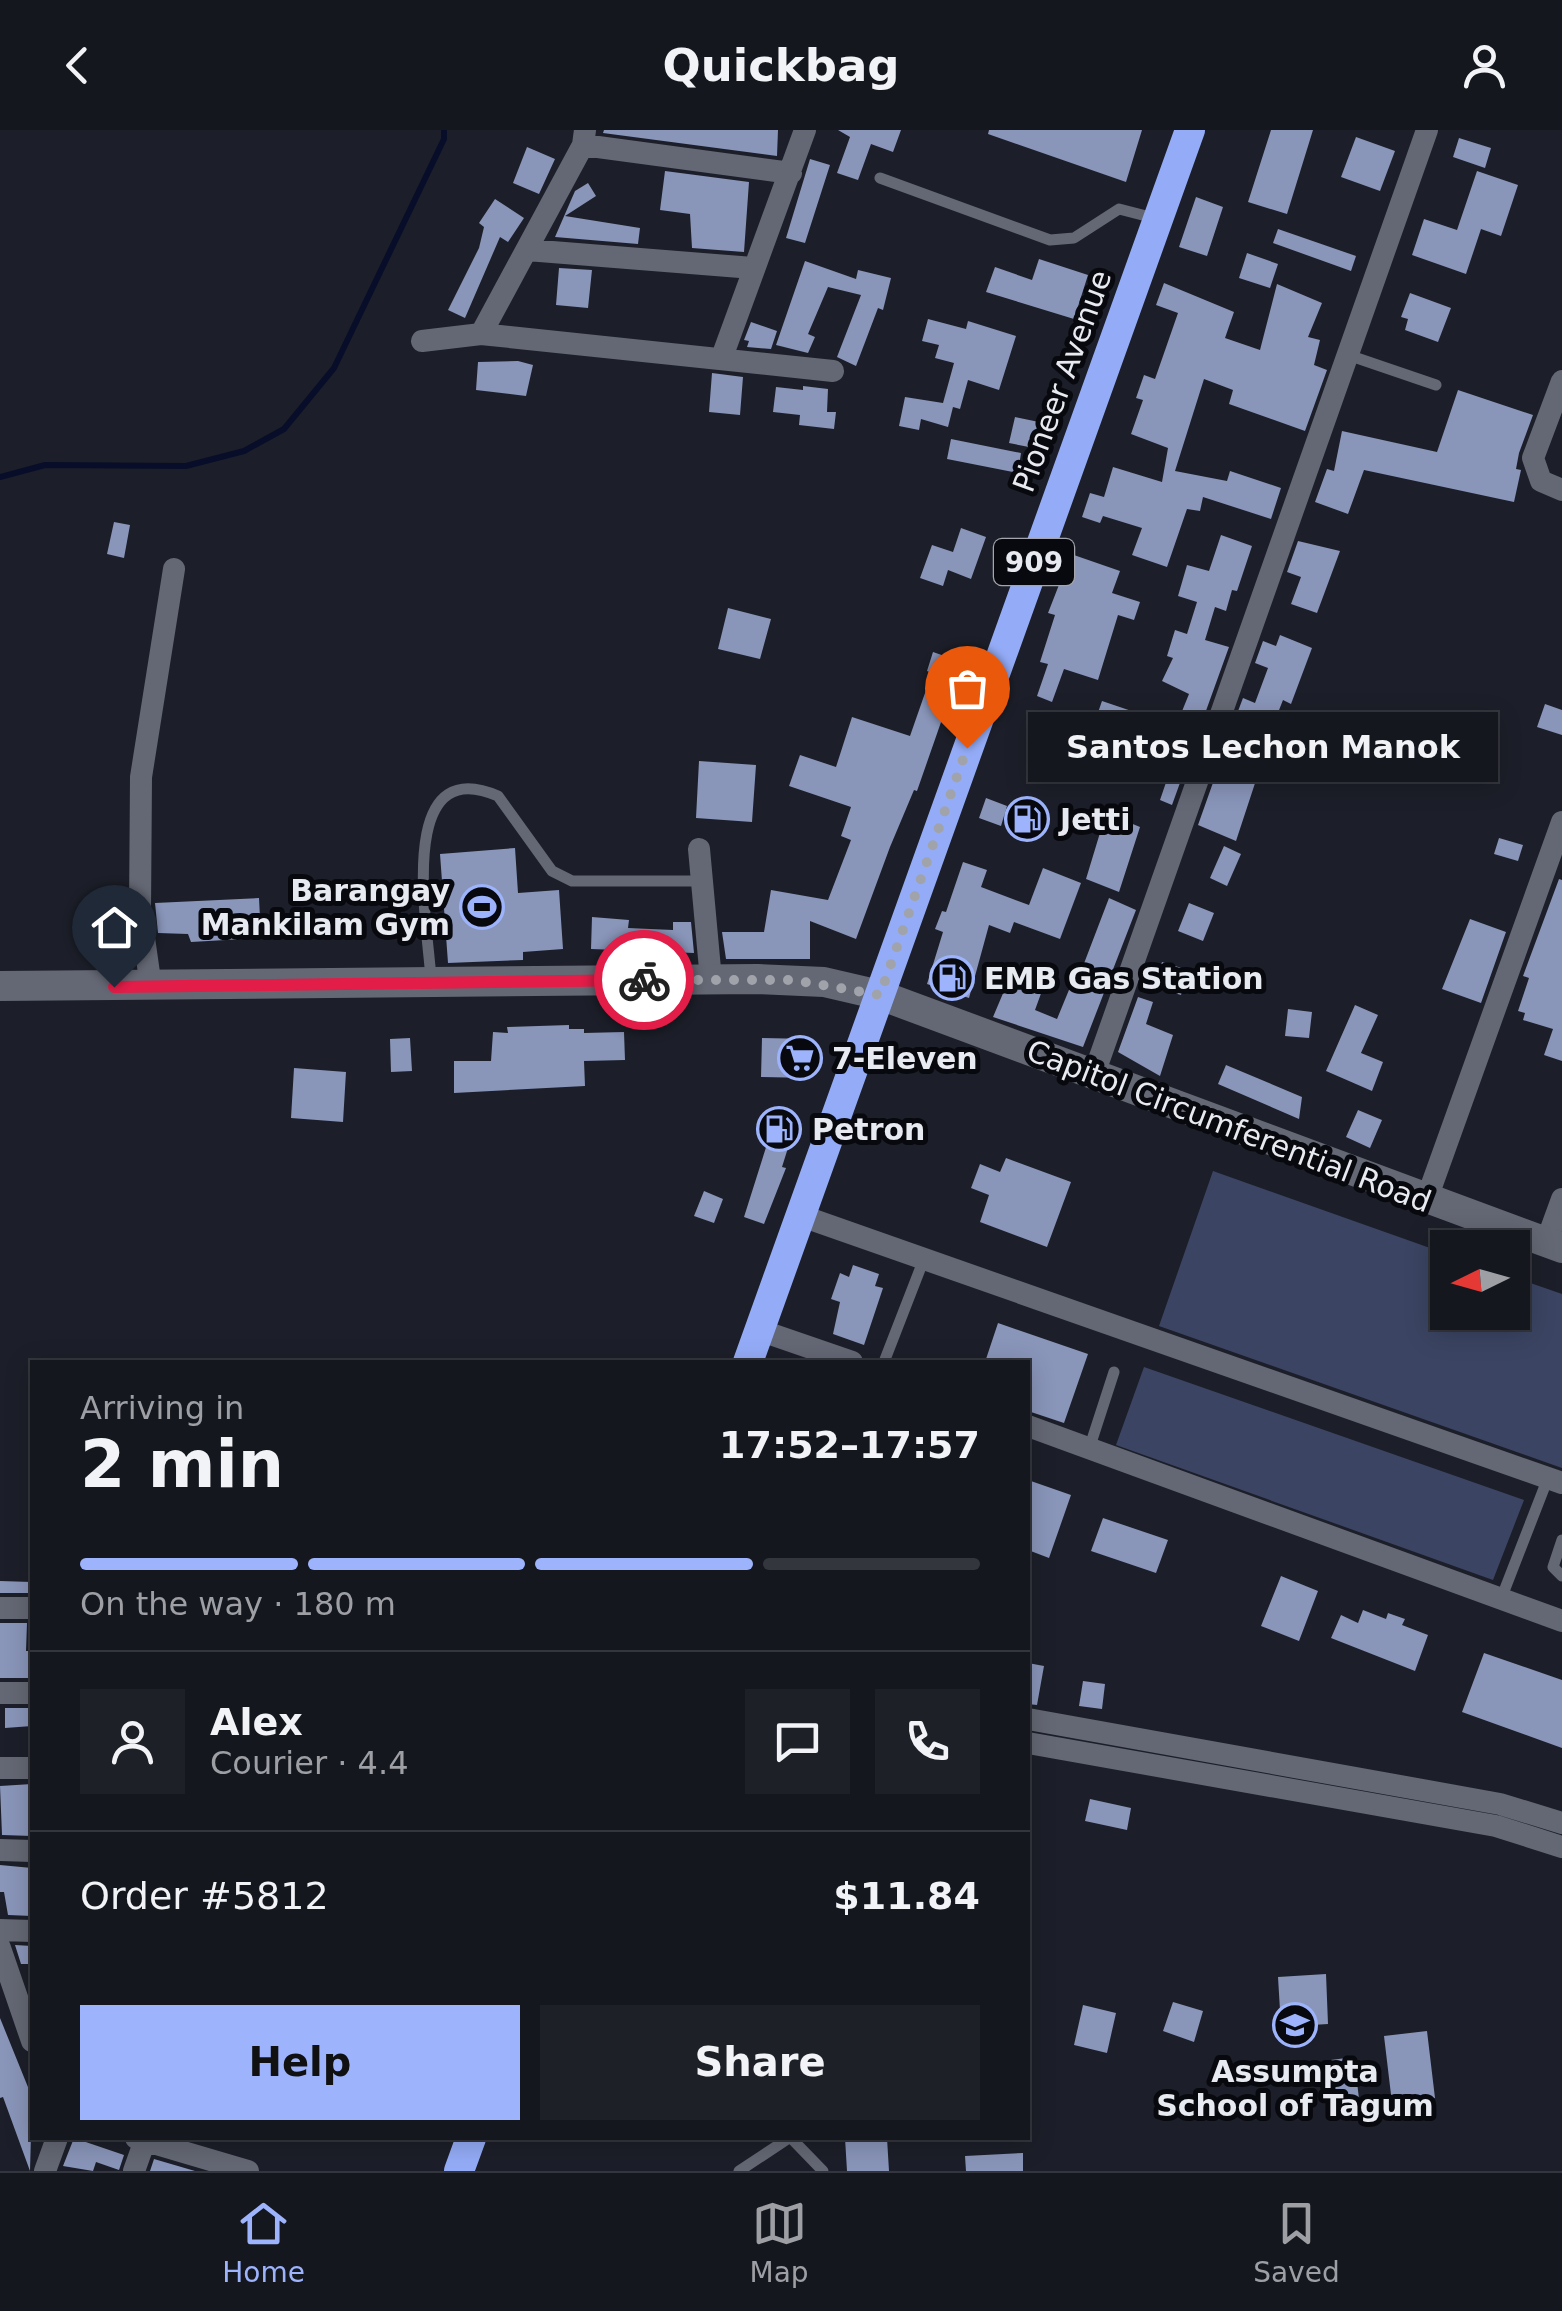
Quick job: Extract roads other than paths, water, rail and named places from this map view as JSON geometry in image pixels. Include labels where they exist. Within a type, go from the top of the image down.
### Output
[{"type":"highway","name":"Pioneer Avenue","points":[[880,995],[1190,130]]},
{"type":"highway","name":"909","points":[[749,1360],[880,995]]},
{"type":"highway","points":[[458,2171],[469,2140]]},
{"type":"main road","name":"Capitol Circumferential Road","points":[[0,986],[814,981],[880,995],[1554,1246]]},
{"type":"street","points":[[722,356],[805,130]]},
{"type":"street","points":[[1094,1074],[1427,130]]},
{"type":"street","points":[[481,334],[584,138],[791,173]]},
{"type":"street","points":[[527,250],[753,268]]},
{"type":"street","points":[[422,341],[481,334],[722,356],[833,371]]},
{"type":"street","points":[[1562,382],[1533,458],[1541,481],[1562,490]]},
{"type":"street","points":[[151,987],[140,910],[140,776],[174,568]]},
{"type":"street","points":[[1426,1201],[1562,822]]},
{"type":"street","points":[[699,849],[711,980]]},
{"type":"street","points":[[1554,1246],[1562,1199]]},
{"type":"street","points":[[799,1215],[1555,1480]]},
{"type":"street","points":[[760,1330],[846,1360]]},
{"type":"street","points":[[1030,1427],[1562,1621]]},
{"type":"street","points":[[0,1608],[30,1608]]},
{"type":"street","points":[[0,1692],[30,1693]]},
{"type":"street","points":[[1030,1720],[1167,1757],[1496,1826],[1562,1847]]},
{"type":"street","points":[[1030,1743],[1167,1757],[1500,1804],[1562,1824]]},
{"type":"street","points":[[0,1768],[30,1768]]},
{"type":"street","points":[[0,1850],[30,1850]]},
{"type":"street","points":[[0,1930],[30,1931]]},
{"type":"street","points":[[0,1948],[30,2035]]},
{"type":"street","points":[[46,2171],[56,2140]]},
{"type":"street","points":[[134,2171],[140,2140]]},
{"type":"street","points":[[148,2140],[181,2144],[220,2167],[248,2171]]},
{"type":"lane","points":[[880,178],[1050,240],[1074,238],[1119,209],[1158,219]]},
{"type":"lane","points":[[1348,355],[1436,385]]},
{"type":"lane","points":[[432,982],[426,829],[446,796],[462,788],[498,796],[552,872],[572,881],[702,881]]},
{"type":"lane","points":[[885,1360],[924,1258]]},
{"type":"lane","points":[[1089,1449],[1114,1372]]},
{"type":"lane","points":[[1501,1599],[1555,1480]]},
{"type":"lane","points":[[1562,1540],[1553,1567],[1562,1576]]},
{"type":"lane","points":[[739,2171],[787,2140]]},
{"type":"lane","points":[[792,2140],[824,2171]]},
{"type":"waterway","points":[[0,477],[45,465],[186,466],[244,451],[284,429],[334,368],[444,139],[444,130]]},
{"type":"place","name":"Santos Lechon Manok","points":[[967,748]]},
{"type":"place","name":"Jetti","points":[[1027,819]]},
{"type":"place","name":"Barangay Mankilam Gym","points":[[482,907]]},
{"type":"place","name":"EMB Gas Station","points":[[952,978]]},
{"type":"place","name":"7-Eleven","points":[[800,1058]]},
{"type":"place","name":"Petron","points":[[779,1129]]},
{"type":"place","name":"Assumpta School of Tagum","points":[[1295,2025]]}]
